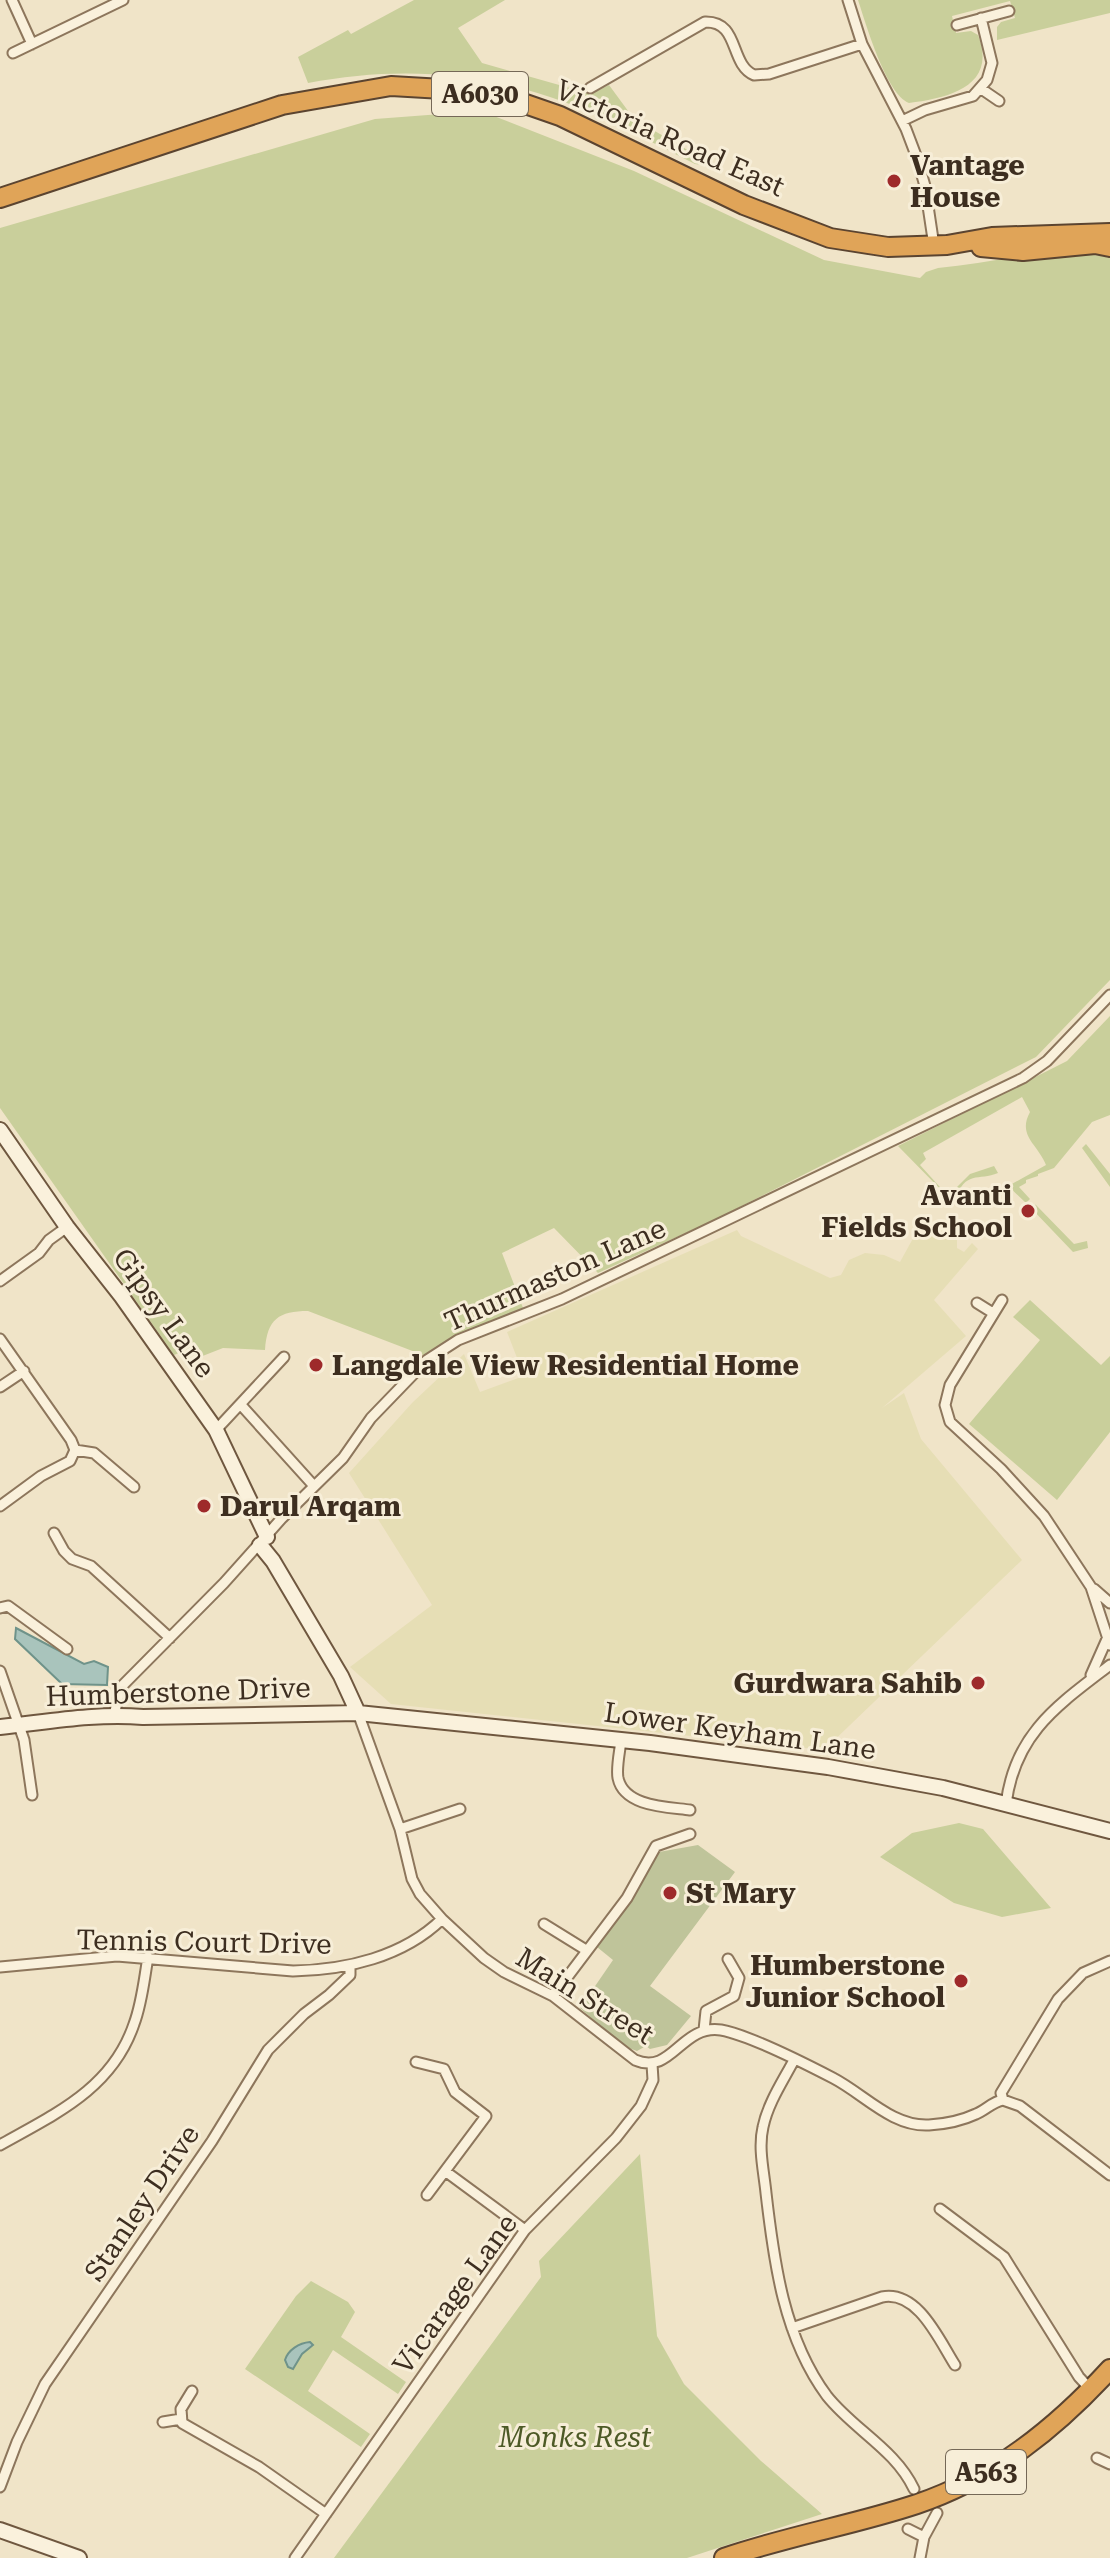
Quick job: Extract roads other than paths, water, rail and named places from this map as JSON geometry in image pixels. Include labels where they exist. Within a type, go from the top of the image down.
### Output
[{"type":"highway","name":"Victoria Road East","points":[[0,198],[282,105],[391,86],[460,90],[514,100],[560,116],[744,205],[830,238],[888,247],[940,245],[1023,251],[1095,244],[1110,247]]},
{"type":"highway","name":"Victoria Road East","points":[[940,245],[992,237],[1110,233]]},
{"type":"highway","name":"A563","points":[[724,2558],[766,2543],[833,2528],[919,2503],[965,2484],[1045,2434],[1110,2369]]},
{"type":"highway","name":"A563","points":[[758,2558],[833,2528]]},
{"type":"street","points":[[12,0],[32,44]]},
{"type":"street","points":[[13,53],[123,0]]},
{"type":"street","points":[[848,0],[862,44],[902,121],[917,158],[940,245]]},
{"type":"street","points":[[957,25],[1009,11]]},
{"type":"street","points":[[902,121],[925,110],[962,100],[980,88],[991,72],[992,63],[981,18]]},
{"type":"street","points":[[590,88],[705,22],[722,26],[731,36],[743,68],[754,75],[769,74],[862,44]]},
{"type":"street","points":[[980,88],[999,101]]},
{"type":"street","name":"Thurmaston Lane","points":[[114,1715],[121,1687],[343,1458],[371,1418],[427,1360],[458,1340],[562,1299],[1023,1078],[1047,1061],[1110,995]]},
{"type":"street","name":"Gipsy Lane","points":[[0,1130],[216,1430],[273,1561],[341,1676],[358,1713]]},
{"type":"street","points":[[0,1281],[39,1253],[49,1240],[67,1227]]},
{"type":"street","points":[[1002,1300],[950,1385],[945,1400],[946,1413],[955,1429],[1001,1469],[1030,1500],[1091,1587],[1108,1636],[1089,1678]]},
{"type":"street","points":[[977,1303],[993,1313]]},
{"type":"street","points":[[0,1339],[75,1450],[70,1461],[41,1476],[0,1506]]},
{"type":"street","points":[[216,1430],[284,1357]]},
{"type":"street","points":[[0,1387],[24,1371]]},
{"type":"street","points":[[241,1405],[314,1486]]},
{"type":"street","points":[[75,1450],[94,1453],[134,1487]]},
{"type":"street","points":[[54,1533],[72,1559],[91,1566],[170,1638]]},
{"type":"street","points":[[1091,1587],[1110,1603]]},
{"type":"street","points":[[0,1608],[8,1606],[67,1649]]},
{"type":"street","points":[[1006,1804],[1011,1774],[1026,1744],[1049,1714],[1089,1678],[1110,1665]]},
{"type":"street","points":[[0,1671],[24,1740],[32,1795]]},
{"type":"street","name":"Humberstone Drive","points":[[0,1727],[114,1715],[358,1713]]},
{"type":"street","name":"Lower Keyham Lane","points":[[358,1713],[621,1740],[828,1767],[943,1788],[1110,1831]]},
{"type":"street","name":"Main Street","points":[[358,1713],[400,1829],[412,1879],[420,1894],[470,1946],[504,1972],[553,1996],[640,2063],[652,2064],[663,2060],[688,2037],[704,2030]]},
{"type":"street","points":[[621,1740],[617,1777],[629,1794],[636,1800],[690,1810]]},
{"type":"street","points":[[400,1829],[460,1809]]},
{"type":"street","points":[[553,1996],[627,1898],[656,1846],[690,1834]]},
{"type":"street","name":"Tennis Court Drive","points":[[0,1967],[117,1956],[293,1971],[350,1967],[425,1936],[442,1919]]},
{"type":"street","points":[[544,1924],[586,1950]]},
{"type":"street","points":[[0,2145],[78,2101],[110,2070],[134,2024],[148,1957]]},
{"type":"street","points":[[728,1959],[739,1978],[734,1996],[706,2011],[704,2030],[718,2030],[742,2037],[832,2077],[909,2124],[953,2123],[978,2113],[996,2101],[1003,2100],[1020,2106],[1110,2175]]},
{"type":"street","points":[[1003,2100],[1001,2093],[1008,2080],[1058,1999],[1083,1973],[1110,1961]]},
{"type":"street","name":"Stanley Drive","points":[[0,2487],[17,2442],[45,2384],[212,2141],[268,2050],[350,1975],[350,1967]]},
{"type":"street","points":[[794,2060],[766,2115],[761,2143],[779,2283],[803,2356],[829,2397],[854,2425],[897,2461],[914,2489]]},
{"type":"street","points":[[416,2062],[444,2069],[457,2095],[486,2116],[427,2195]]},
{"type":"street","name":"Vicarage Lane","points":[[295,2558],[525,2230],[616,2138],[651,2088],[655,2073],[652,2064]]},
{"type":"street","points":[[445,2171],[525,2230]]},
{"type":"street","points":[[940,2209],[1004,2257],[1079,2377],[1091,2390]]},
{"type":"street","points":[[792,2328],[882,2297],[898,2296],[912,2304],[955,2365]]},
{"type":"street","points":[[192,2391],[181,2409],[181,2419],[186,2426],[259,2467],[326,2514]]},
{"type":"street","points":[[163,2422],[181,2419]]},
{"type":"street","points":[[1097,2458],[1110,2464]]},
{"type":"street","points":[[920,2558],[924,2537],[937,2513]]},
{"type":"street","points":[[908,2529],[924,2537]]},
{"type":"street","points":[[0,2530],[79,2558]]},
{"type":"water","points":[[16,1628],[84,1664],[94,1661],[108,1667],[107,1685],[62,1684],[15,1639]]},
{"type":"water","points":[[310,2342],[313,2345],[302,2354],[293,2369],[288,2367],[285,2360],[289,2353],[298,2345]]},
{"type":"place","name":"Vantage House","points":[[894,181]]},
{"type":"place","name":"Avanti Fields School","points":[[1028,1211]]},
{"type":"place","name":"Langdale View Residential Home","points":[[316,1365]]},
{"type":"place","name":"Darul Arqam","points":[[204,1506]]},
{"type":"place","name":"Gurdwara Sahib","points":[[978,1683]]},
{"type":"place","name":"St Mary","points":[[670,1893]]},
{"type":"place","name":"Humberstone Junior School","points":[[961,1981]]},
{"type":"park label","name":"Monks Rest","points":[[575,2437]]}]
